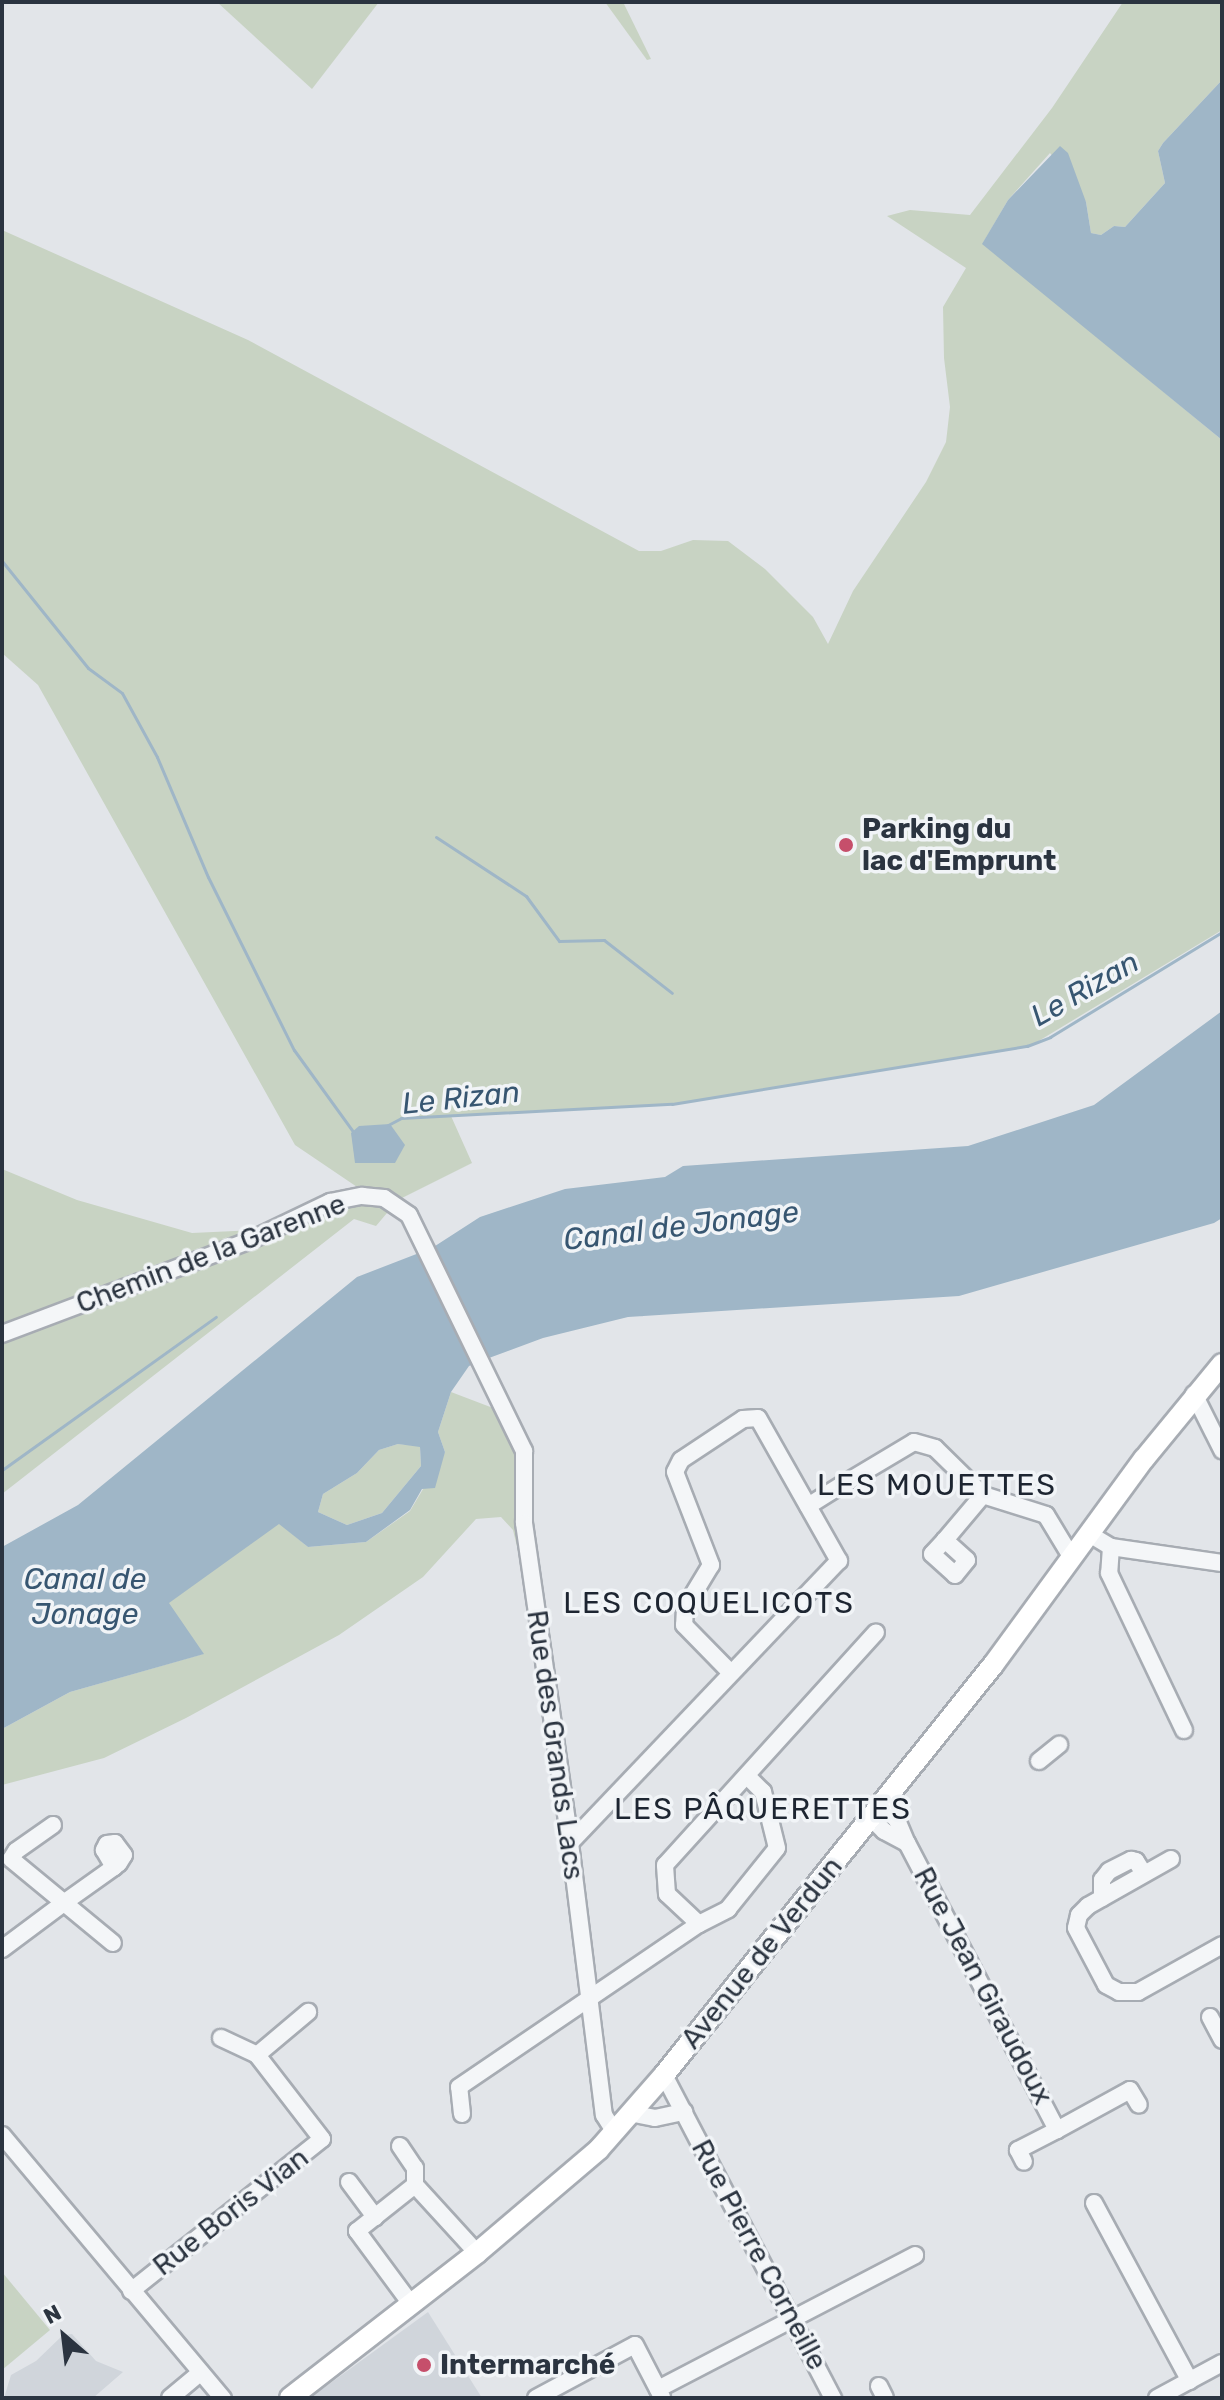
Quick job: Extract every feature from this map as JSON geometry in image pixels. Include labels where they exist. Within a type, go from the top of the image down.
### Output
[{"type":"main road","name":"Avenue de Verdun","points":[[290,2398],[477,2253],[599,2149],[664,2075],[993,1665],[1194,1394],[1222,1364]]},
{"type":"street","name":"Chemin de la Garenne","points":[[2,1334],[251,1240],[330,1202],[362,1196],[384,1198],[400,1206],[413,1224]]},
{"type":"street","name":"Rue des Grands Lacs","points":[[413,1224],[524,1451],[524,1523],[570,1843],[604,2115],[614,2131]]},
{"type":"street","points":[[1194,1394],[1222,1450]]},
{"type":"street","points":[[570,1843],[839,1561],[758,1418],[743,1419],[681,1460],[675,1472],[711,1565],[685,1608],[684,1625],[731,1673]]},
{"type":"street","points":[[808,1506],[914,1442],[935,1448],[983,1495],[1046,1515],[1072,1558]]},
{"type":"street","points":[[945,1540],[983,1495]]},
{"type":"street","points":[[1091,1535],[1111,1547],[1222,1563]]},
{"type":"street","points":[[1111,1547],[1109,1573],[1184,1730]]},
{"type":"street","points":[[699,1924],[667,1894],[665,1865],[748,1777],[876,1632]]},
{"type":"street","points":[[1039,1761],[1059,1745]]},
{"type":"street","points":[[462,2114],[459,2087],[699,1924],[728,1909],[777,1848],[763,1792],[748,1777]]},
{"type":"street","name":"Rue Jean Giraudoux","points":[[875,1811],[897,1820],[1057,2130]]},
{"type":"street","points":[[53,1825],[8,1856],[113,1943]]},
{"type":"street","points":[[1171,1859],[1102,1898],[1079,1915],[1076,1928],[1106,1985],[1119,1992],[1138,1992],[1222,1945]]},
{"type":"street","points":[[2,1949],[114,1867]]},
{"type":"street","points":[[257,2055],[308,2012]]},
{"type":"street","points":[[1210,2017],[1222,2040]]},
{"type":"street","name":"Rue Boris Vian","points":[[131,2291],[322,2139],[257,2055],[221,2038]]},
{"type":"street","name":"Rue Pierre Corneille","points":[[664,2075],[833,2398]]},
{"type":"street","name":"Rue Jean Giraudoux","points":[[1024,2162],[1018,2150],[1130,2090],[1139,2105]]},
{"type":"street","name":"Rue Pierre Corneille","points":[[629,2113],[655,2118],[684,2112]]},
{"type":"street","points":[[2,2135],[223,2398]]},
{"type":"street","points":[[400,2146],[415,2168],[415,2185],[477,2253]]},
{"type":"street","points":[[349,2182],[375,2217]]},
{"type":"street","points":[[411,2304],[357,2231],[415,2185]]},
{"type":"street","points":[[1094,2203],[1190,2381]]},
{"type":"street","points":[[536,2398],[635,2345],[660,2394],[915,2255]]},
{"type":"street","points":[[1157,2398],[1222,2363]]},
{"type":"street","points":[[170,2398],[201,2372]]},
{"type":"shaded area","name":"Intermarché","points":[[428,2312],[482,2398],[310,2398]]},
{"type":"shaded area","points":[[72,2334],[96,2361],[123,2372],[93,2398],[4,2398],[11,2375],[36,2361],[63,2335]]},
{"type":"green space","points":[[217,2],[379,2],[312,89]]},
{"type":"green space","points":[[605,2],[623,2],[651,59],[647,60]]},
{"type":"green space","points":[[1123,2],[1222,2],[1222,80],[1158,151],[1165,183],[1125,227],[1114,226],[1101,235],[1091,233],[1086,202],[1050,153],[1008,200],[983,243],[1222,440],[1222,930],[1032,1045],[670,1105],[451,1116],[472,1163],[398,1200],[376,1226],[354,1219],[2,1494],[2,1169],[77,1200],[192,1233],[257,1230],[363,1191],[295,1145],[38,685],[2,653],[2,230],[248,340],[639,551],[661,551],[693,540],[728,541],[765,569],[813,617],[828,644],[853,591],[926,482],[946,442],[950,407],[944,358],[943,307],[966,268],[887,216],[910,210],[970,215],[1052,108]]},
{"type":"green space","points":[[451,1392],[493,1408],[507,1426],[519,1453],[527,1566],[521,1563],[513,1530],[501,1517],[476,1519],[423,1577],[339,1635],[186,1718],[104,1758],[2,1785],[2,1729],[70,1692],[203,1654],[168,1603],[279,1523],[308,1547],[366,1542],[410,1511],[445,1452],[438,1432]]},
{"type":"green space","points":[[398,1444],[420,1446],[421,1466],[382,1513],[347,1525],[318,1512],[323,1494],[357,1473],[379,1450]]},
{"type":"green space","points":[[2,2272],[50,2330],[2,2370]]},
{"type":"water","points":[[1222,80],[1222,440],[982,244],[1008,200],[1060,146],[1068,153],[1086,202],[1091,233],[1101,235],[1114,226],[1125,227],[1165,183],[1158,151],[1163,143]]},
{"type":"water","name":"Canal de Jonage","points":[[1222,1011],[1222,1218],[1214,1223],[959,1296],[628,1317],[543,1338],[469,1366],[451,1392],[438,1432],[445,1452],[435,1488],[422,1489],[410,1510],[366,1542],[308,1547],[279,1524],[169,1603],[204,1654],[70,1692],[2,1729],[2,1547],[78,1505],[357,1277],[432,1248],[480,1217],[565,1189],[665,1177],[683,1166],[968,1146],[1094,1105]],"holes":[[[398,1444],[420,1447],[421,1466],[382,1513],[347,1525],[318,1512],[323,1494],[357,1473],[379,1450]]]},
{"type":"water","points":[[390,1124],[405,1145],[395,1163],[355,1163],[351,1133],[359,1126]]},
{"type":"waterway","name":"Le Rizan","points":[[2,561],[88,668],[122,693],[157,757],[208,877],[294,1050],[354,1133]]},
{"type":"waterway","points":[[436,837],[526,896],[559,941],[604,940],[672,993]]},
{"type":"waterway","name":"Le Rizan","points":[[388,1125],[401,1118],[672,1104],[1027,1046],[1050,1037],[1222,932]]},
{"type":"waterway","points":[[2,1470],[216,1317]]},
{"type":"place","name":"Parking du lac d'Emprunt","points":[[846,845]]},
{"type":"place","name":"Intermarché","points":[[424,2365]]},
{"type":"district","name":"LES MOUETTES","points":[[937,1485]]},
{"type":"district","name":"LES COQUELICOTS","points":[[709,1603]]},
{"type":"district","name":"LES PÂQUERETTES","points":[[763,1809]]}]
